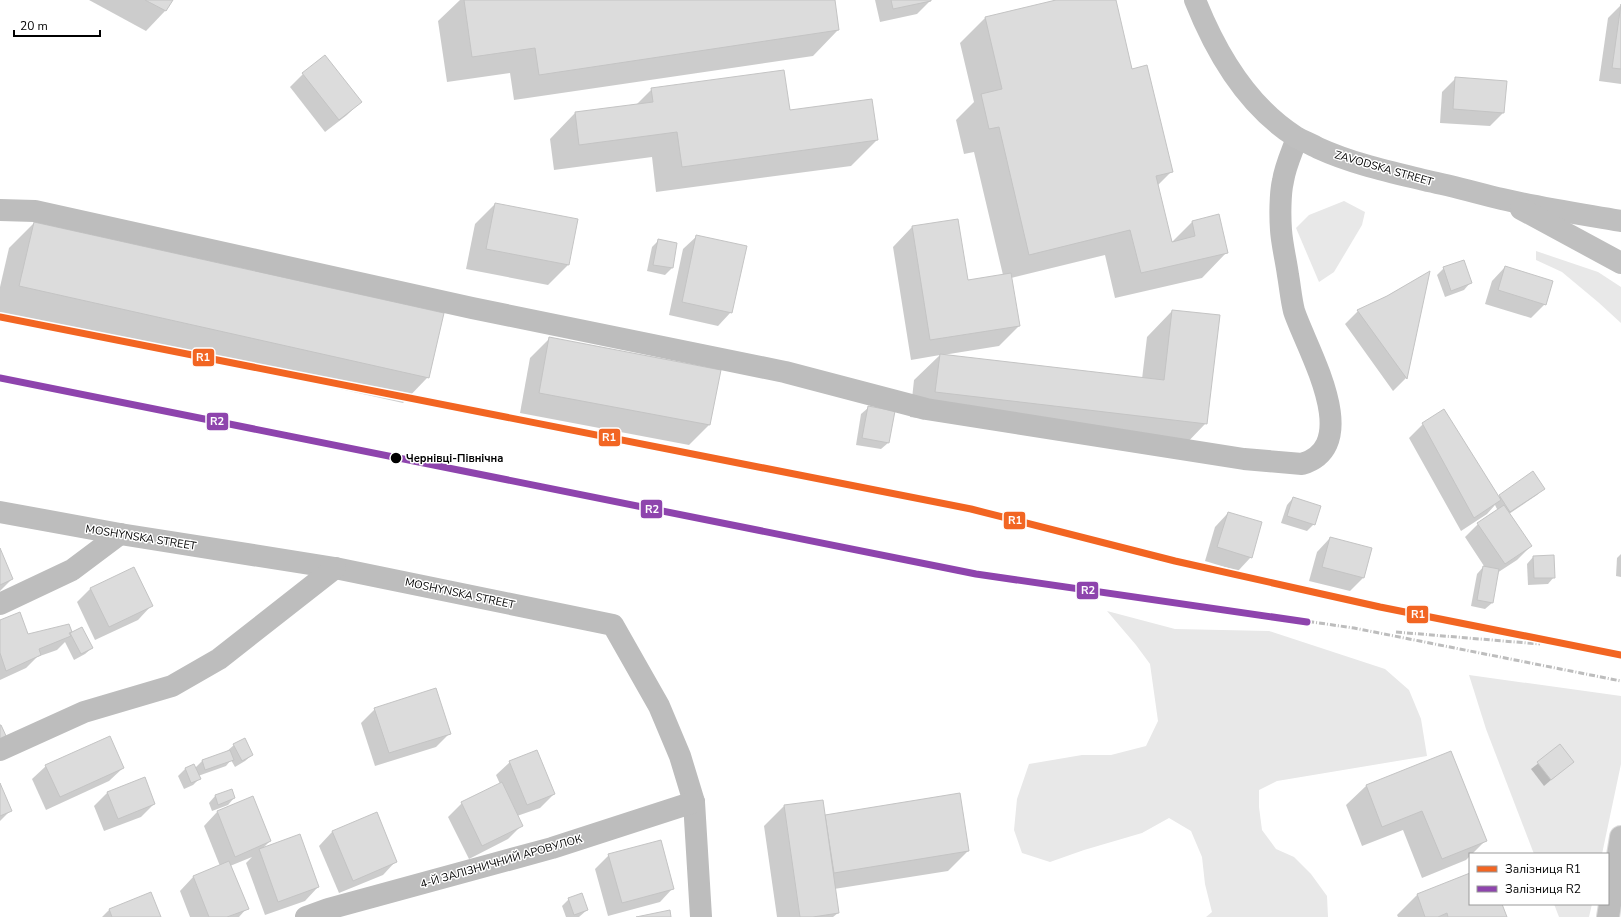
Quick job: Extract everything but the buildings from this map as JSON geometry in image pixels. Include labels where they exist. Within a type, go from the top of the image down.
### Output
[{"type":"main road","name":"ZAVODSKA STREET","points":[[1195,0],[1202,18],[1220,53],[1243,88],[1258,106],[1297,138],[1333,155],[1359,163],[1502,199],[1621,221]]},
{"type":"main road","points":[[0,210],[35,211],[472,308],[785,372],[926,408],[1244,458],[1302,464],[1311,461],[1318,456],[1327,445],[1331,420],[1323,383],[1294,310],[1281,230],[1282,181],[1297,138]]},
{"type":"main road","name":"ZAVODSKA STREET","points":[[1502,199],[1621,263]]},
{"type":"main road","name":"MOSHYNSKA STREET","points":[[0,512],[120,534],[336,568],[613,625],[659,706],[680,756],[694,802],[701,917]]},
{"type":"main road","points":[[0,604],[72,570],[120,534]]},
{"type":"main road","points":[[0,750],[84,712],[172,686],[219,659],[336,568]]},
{"type":"main road","name":"4-Й ЗАЛІЗНИЧНИЙ АРОВУЛОК","points":[[306,917],[328,909],[552,848],[694,802]]},
{"type":"main road","points":[[1608,917],[1621,836]]},
{"type":"shaded area","points":[[1344,201],[1365,212],[1362,225],[1334,272],[1319,282],[1296,228],[1309,215]]},
{"type":"shaded area","points":[[1536,251],[1598,272],[1621,287],[1621,323],[1562,272],[1536,260]]},
{"type":"shaded area","points":[[1107,611],[1175,629],[1269,631],[1385,669],[1409,690],[1421,719],[1427,756],[1277,781],[1259,790],[1259,807],[1262,830],[1276,849],[1294,857],[1311,874],[1327,896],[1328,917],[1206,917],[1212,912],[1205,884],[1202,857],[1191,831],[1169,818],[1142,833],[1084,850],[1050,862],[1022,853],[1014,830],[1017,799],[1029,764],[1082,755],[1111,755],[1146,746],[1158,721],[1150,664]]},
{"type":"shaded area","points":[[1469,675],[1621,696],[1621,764],[1602,853],[1534,853],[1486,729]]},
{"type":"shaded area","points":[[1554,905],[1592,905],[1589,917],[1559,917]]},
{"type":"railway","points":[[0,317],[971,509],[1175,561],[1380,607],[1621,655]]},
{"type":"railway","points":[[0,378],[976,574],[1354,628],[1621,681]]},
{"type":"railway","points":[[1396,632],[1540,644]]},
{"type":"rail line","name":"R1","points":[[0,317],[971,509],[1175,561],[1380,607],[1621,655]]},
{"type":"rail line","name":"R2","points":[[0,378],[976,574],[1307,622]]},
{"type":"place","name":"Чернівці-Північна","points":[[396,458]]}]
